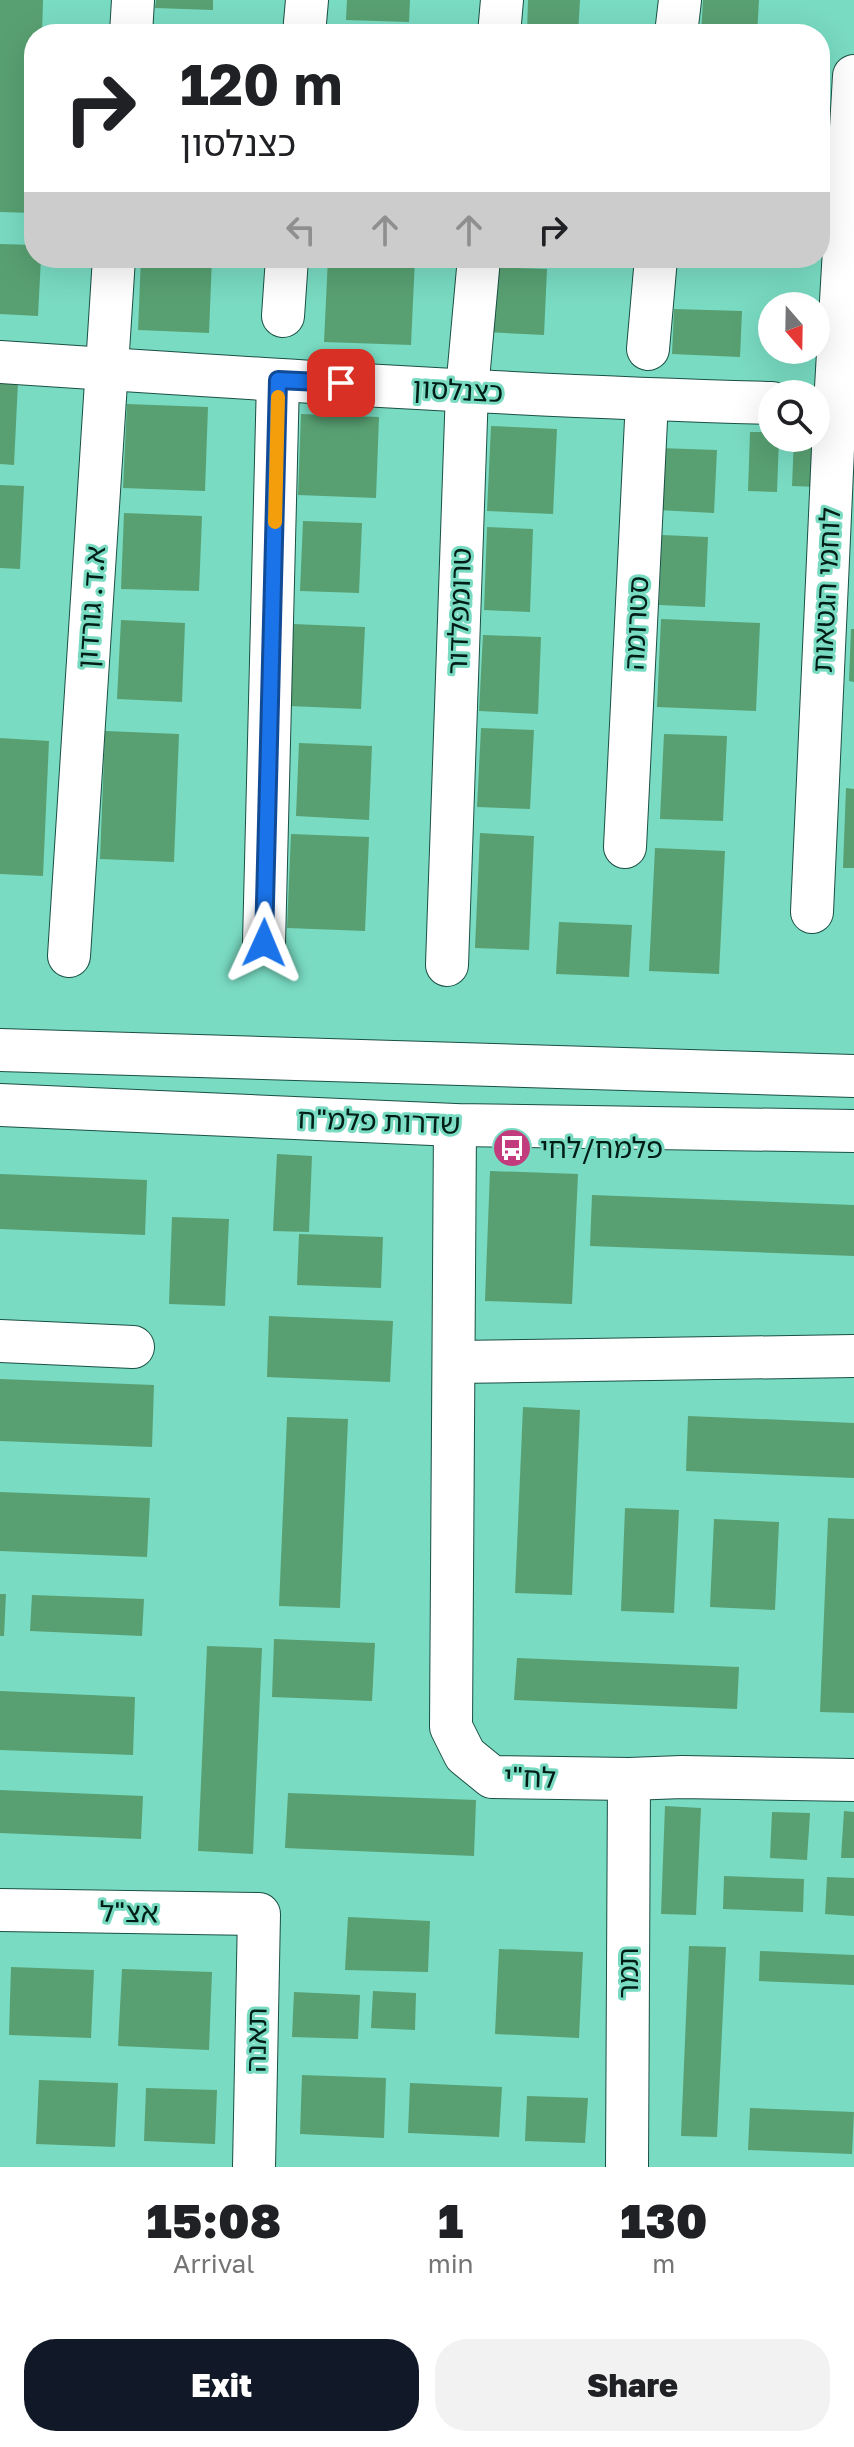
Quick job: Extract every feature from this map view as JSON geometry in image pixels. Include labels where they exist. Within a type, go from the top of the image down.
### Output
[{"type":"street","points":[[132,24],[133,0]]},
{"type":"street","points":[[305,24],[307,0]]},
{"type":"street","points":[[500,24],[502,0]]},
{"type":"street","points":[[677,24],[680,0]]},
{"type":"street","name":"לוחמי הגטאות","points":[[812,912],[835,405],[854,76]]},
{"type":"street","name":"א.ד. גורדון","points":[[69,956],[113,268]]},
{"type":"street","points":[[283,316],[286,268]]},
{"type":"street","name":"טרומפלדור","points":[[447,965],[467,390],[478,268]]},
{"type":"street","points":[[648,349],[655,268]]},
{"type":"street","name":"כצנלסון","points":[[0,362],[647,400],[758,403]]},
{"type":"street","points":[[264,943],[278,380]]},
{"type":"street","name":"סטרומה","points":[[625,847],[647,400]]},
{"type":"street","points":[[0,1050],[854,1076]]},
{"type":"street","name":"שדרות פלמ\"ח","points":[[0,1105],[455,1125],[854,1131]]},
{"type":"street","name":"לח\"י","points":[[455,1125],[451,1727],[465,1755],[492,1777],[854,1780]]},
{"type":"street","points":[[0,1341],[133,1347]]},
{"type":"street","points":[[454,1362],[854,1356]]},
{"type":"street","name":"תמר","points":[[627,2167],[629,1779]]},
{"type":"street","name":"אצ\"ל","points":[[0,1910],[259,1914]]},
{"type":"street","name":"תאנה","points":[[254,2167],[259,1914]]},
{"type":"building","points":[[0,0],[43,0],[42,24],[24,24],[24,213],[0,212]]},
{"type":"building","points":[[156,0],[213,0],[213,10],[155,8]]},
{"type":"building","points":[[347,0],[410,0],[409,22],[346,20]]},
{"type":"building","points":[[528,0],[580,0],[579,24],[527,24]]},
{"type":"building","points":[[703,0],[759,0],[758,24],[702,24]]},
{"type":"building","points":[[0,244],[24,245],[24,268],[40,268],[38,316],[0,314]]},
{"type":"building","points":[[141,268],[212,268],[209,333],[138,330]]},
{"type":"building","points":[[328,268],[415,268],[411,345],[324,342]]},
{"type":"building","points":[[488,268],[547,269],[544,335],[485,332]]},
{"type":"building","points":[[674,309],[742,311],[740,357],[672,354]]},
{"type":"building","points":[[0,382],[18,382],[14,465],[0,464]]},
{"type":"building","points":[[127,404],[208,407],[205,491],[123,488]]},
{"type":"building","points":[[301,414],[379,417],[376,498],[298,495]]},
{"type":"building","points":[[491,426],[557,429],[553,514],[487,511]]},
{"type":"building","points":[[750,432],[758,432],[758,452],[778,452],[777,492],[748,491]]},
{"type":"building","points":[[659,448],[717,450],[714,513],[657,510]]},
{"type":"building","points":[[793,452],[816,452],[817,487],[792,486]]},
{"type":"building","points":[[0,485],[24,486],[20,569],[0,568]]},
{"type":"building","points":[[124,513],[202,516],[199,591],[121,589]]},
{"type":"building","points":[[303,521],[362,523],[359,593],[300,591]]},
{"type":"building","points":[[487,527],[533,529],[530,612],[484,610]]},
{"type":"building","points":[[662,535],[708,537],[705,607],[659,605]]},
{"type":"building","points":[[661,619],[760,623],[756,711],[657,707]]},
{"type":"building","points":[[121,620],[185,623],[182,702],[117,699]]},
{"type":"building","points":[[293,624],[365,627],[361,709],[289,706]]},
{"type":"building","points":[[851,629],[854,629],[854,682],[849,681]]},
{"type":"building","points":[[483,635],[541,637],[538,714],[479,711]]},
{"type":"building","points":[[481,728],[534,730],[530,809],[477,807]]},
{"type":"building","points":[[105,731],[179,734],[174,862],[100,859]]},
{"type":"building","points":[[664,734],[727,736],[723,821],[660,819]]},
{"type":"building","points":[[0,738],[49,741],[43,876],[0,874]]},
{"type":"building","points":[[299,743],[372,746],[369,820],[296,816]]},
{"type":"building","points":[[846,788],[854,789],[854,868],[843,868]]},
{"type":"building","points":[[480,833],[534,836],[529,950],[475,948]]},
{"type":"building","points":[[291,834],[369,837],[365,931],[287,928]]},
{"type":"building","points":[[655,848],[725,851],[719,974],[649,971]]},
{"type":"building","points":[[559,922],[632,925],[629,977],[556,974]]},
{"type":"building","points":[[277,1154],[312,1156],[309,1232],[273,1231]]},
{"type":"building","points":[[490,1171],[578,1174],[572,1304],[485,1301]]},
{"type":"building","points":[[0,1174],[147,1180],[145,1235],[0,1229]]},
{"type":"building","points":[[592,1195],[854,1205],[854,1256],[590,1246]]},
{"type":"building","points":[[172,1217],[229,1219],[225,1306],[169,1304]]},
{"type":"building","points":[[299,1234],[383,1237],[381,1288],[297,1285]]},
{"type":"building","points":[[269,1316],[393,1321],[390,1382],[267,1377]]},
{"type":"building","points":[[0,1379],[154,1385],[152,1447],[0,1441]]},
{"type":"building","points":[[523,1407],[580,1410],[572,1595],[515,1593]]},
{"type":"building","points":[[688,1416],[854,1423],[854,1478],[686,1471]]},
{"type":"building","points":[[287,1417],[348,1419],[340,1608],[279,1606]]},
{"type":"building","points":[[0,1492],[150,1498],[147,1557],[0,1551]]},
{"type":"building","points":[[625,1508],[679,1510],[674,1613],[621,1611]]},
{"type":"building","points":[[828,1518],[854,1519],[854,1713],[820,1712]]},
{"type":"building","points":[[714,1519],[779,1522],[775,1610],[710,1607]]},
{"type":"building","points":[[0,1594],[6,1594],[4,1636],[0,1636]]},
{"type":"building","points":[[32,1595],[144,1599],[142,1636],[30,1631]]},
{"type":"building","points":[[274,1639],[375,1643],[372,1701],[272,1697]]},
{"type":"building","points":[[207,1646],[262,1648],[253,1854],[198,1851]]},
{"type":"building","points":[[517,1658],[739,1667],[737,1709],[514,1700]]},
{"type":"building","points":[[0,1691],[135,1697],[133,1755],[0,1750]]},
{"type":"building","points":[[0,1790],[143,1796],[141,1839],[0,1833]]},
{"type":"building","points":[[288,1793],[476,1800],[474,1856],[285,1848]]},
{"type":"building","points":[[665,1806],[701,1808],[696,1915],[661,1914]]},
{"type":"building","points":[[844,1811],[854,1812],[854,1858],[841,1858]]},
{"type":"building","points":[[772,1812],[810,1813],[807,1860],[770,1858]]},
{"type":"building","points":[[724,1876],[804,1879],[803,1912],[723,1909]]},
{"type":"building","points":[[827,1877],[854,1878],[854,1916],[825,1914]]},
{"type":"building","points":[[348,1917],[430,1921],[428,1972],[345,1970]]},
{"type":"building","points":[[689,1946],[726,1947],[717,2137],[681,2136]]},
{"type":"building","points":[[499,1949],[583,1952],[579,2038],[495,2034]]},
{"type":"building","points":[[760,1951],[854,1955],[854,1985],[759,1981]]},
{"type":"building","points":[[11,1967],[94,1970],[91,2038],[9,2035]]},
{"type":"building","points":[[122,1969],[212,1972],[209,2050],[118,2046]]},
{"type":"building","points":[[373,1991],[416,1993],[415,2030],[371,2028]]},
{"type":"building","points":[[294,1992],[360,1995],[358,2039],[292,2037]]},
{"type":"building","points":[[302,2075],[386,2078],[384,2138],[300,2134]]},
{"type":"building","points":[[39,2080],[118,2083],[115,2147],[36,2144]]},
{"type":"building","points":[[410,2083],[502,2087],[499,2137],[408,2133]]},
{"type":"building","points":[[146,2088],[217,2090],[215,2144],[144,2141]]},
{"type":"building","points":[[527,2096],[588,2098],[585,2143],[525,2141]]},
{"type":"building","points":[[750,2108],[854,2112],[852,2154],[748,2150]]},
{"type":"slow traffic","points":[[275,522],[278,397]]},
{"type":"place","name":"פלמח/לחי","points":[[512,1148]]},
{"type":"route","points":[[264,943],[278,380],[341,383]]}]
